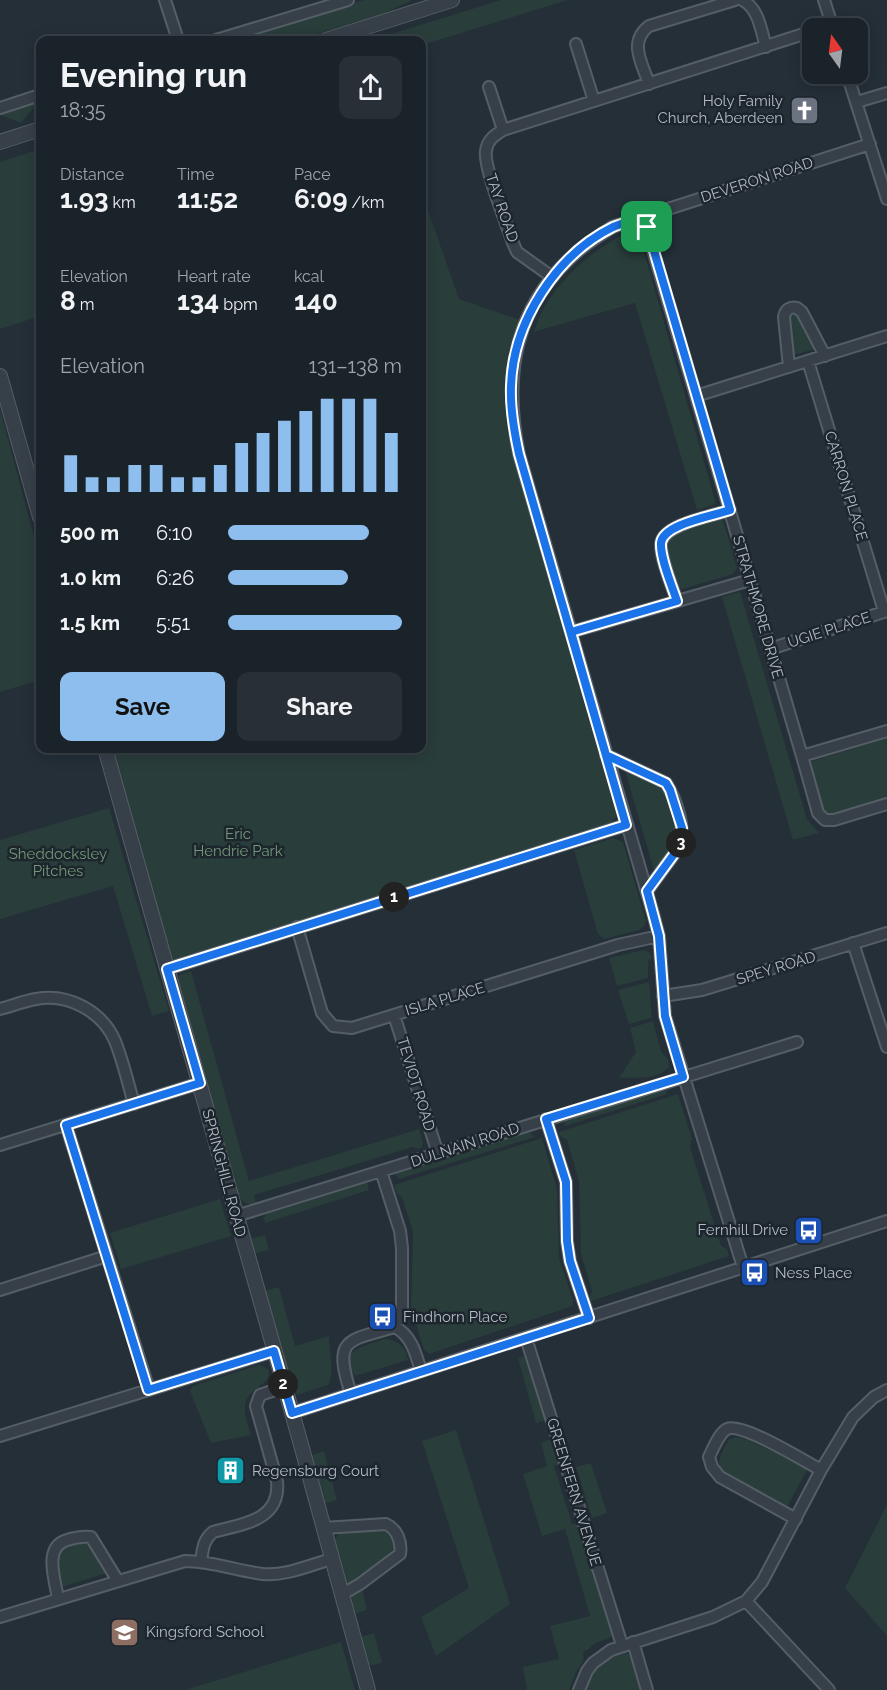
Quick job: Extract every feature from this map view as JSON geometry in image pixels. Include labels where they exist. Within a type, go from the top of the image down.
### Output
[{"type":"street","points":[[165,0],[177,36]]},
{"type":"street","points":[[229,36],[348,0]]},
{"type":"street","points":[[339,36],[452,0]]},
{"type":"street","points":[[649,84],[638,50],[641,33],[650,26],[735,0]]},
{"type":"street","points":[[742,0],[749,3],[755,11],[766,47]]},
{"type":"street","points":[[824,0],[827,18]]},
{"type":"street","points":[[489,87],[503,130],[802,35]]},
{"type":"street","points":[[576,44],[594,101]]},
{"type":"street","points":[[851,84],[887,199]]},
{"type":"street","points":[[857,102],[887,93]]},
{"type":"street","points":[[0,108],[36,96]]},
{"type":"street","points":[[0,142],[36,130]]},
{"type":"street","name":"TAY ROAD","points":[[503,130],[494,135],[488,143],[486,160],[506,222],[517,252],[552,277]]},
{"type":"street","name":"DEVERON ROAD","points":[[683,1077],[665,1016],[659,936],[519,454],[512,422],[511,386],[519,339],[533,305],[552,277],[579,250],[612,227],[870,144]]},
{"type":"street","name":"STRATHMORE DRIVE","points":[[644,216],[818,813],[825,820],[834,820],[887,804]]},
{"type":"street","points":[[789,367],[784,317],[791,308],[797,308],[802,312],[825,356]]},
{"type":"street","points":[[696,396],[887,336]]},
{"type":"street","name":"CARRON PLACE","points":[[808,361],[886,611]]},
{"type":"street","points":[[0,376],[36,503]]},
{"type":"street","points":[[677,601],[661,541],[667,532],[676,527],[730,510]]},
{"type":"street","points":[[571,632],[750,580]]},
{"type":"street","name":"UGIE PLACE","points":[[770,649],[886,611]]},
{"type":"street","points":[[802,756],[887,731]]},
{"type":"street","name":"SPRINGHILL ROAD","points":[[106,753],[368,1690]]},
{"type":"street","points":[[606,755],[666,783],[682,828],[680,846],[647,891]]},
{"type":"street","points":[[167,969],[626,825]]},
{"type":"street","name":"ISLA PLACE","points":[[297,927],[322,1013],[333,1026],[352,1028],[618,945],[659,936]]},
{"type":"street","name":"SPEY ROAD","points":[[663,996],[702,990],[887,933]]},
{"type":"street","points":[[854,943],[884,1029],[887,1047]]},
{"type":"street","points":[[0,1009],[47,997],[87,1007],[108,1029],[115,1041],[134,1104]]},
{"type":"street","name":"TEVIOT ROAD","points":[[394,1015],[438,1154]]},
{"type":"street","name":"DULNAIN ROAD","points":[[236,1216],[796,1042]]},
{"type":"street","points":[[683,1077],[743,1268]]},
{"type":"street","points":[[0,1145],[200,1083]]},
{"type":"street","points":[[546,1119],[566,1182],[567,1241],[570,1261],[589,1318]]},
{"type":"street","points":[[66,1125],[148,1390]]},
{"type":"street","points":[[381,1171],[400,1231],[402,1248],[402,1312],[395,1327]]},
{"type":"street","points":[[292,1413],[887,1221]]},
{"type":"street","points":[[0,1290],[107,1256]]},
{"type":"street","points":[[351,1394],[342,1362],[342,1353],[351,1340],[395,1327],[403,1331],[413,1347],[421,1371]]},
{"type":"street","name":"GREENFERN AVENUE","points":[[526,1338],[627,1644],[647,1690]]},
{"type":"street","points":[[0,1436],[274,1351]]},
{"type":"street","points":[[201,1560],[207,1536],[213,1532],[257,1519],[274,1504],[279,1493],[277,1481],[255,1406],[260,1395],[284,1387]]},
{"type":"street","points":[[579,1690],[587,1671],[601,1656],[627,1644],[713,1617],[746,1601],[762,1582],[821,1470],[853,1416],[863,1405],[887,1390]]},
{"type":"street","points":[[796,1520],[720,1477],[712,1467],[709,1457],[723,1432],[733,1428],[747,1431],[821,1470]]},
{"type":"street","points":[[323,1528],[386,1524],[393,1527],[401,1548],[400,1554],[360,1584],[341,1595]]},
{"type":"street","points":[[58,1599],[52,1557],[54,1548],[61,1542],[82,1536],[91,1537],[118,1581]]},
{"type":"street","points":[[0,1617],[185,1560],[201,1560],[265,1574],[282,1573],[332,1559]]},
{"type":"street","points":[[746,1601],[829,1690]]},
{"type":"green space","points":[[364,0],[412,0],[383,14],[310,36],[246,36]]},
{"type":"green space","points":[[501,0],[568,0],[426,44],[426,36],[385,36]]},
{"type":"green space","points":[[36,101],[36,105],[21,123],[0,115],[0,113]]},
{"type":"green space","points":[[36,150],[36,317],[0,329],[0,162]]},
{"type":"green space","name":"Eric Hendrie Park","points":[[426,204],[459,299],[520,320],[506,376],[505,403],[508,429],[617,809],[617,816],[611,823],[172,961],[114,753],[426,753]]},
{"type":"green space","points":[[630,231],[636,232],[640,238],[716,504],[697,510],[635,303],[533,332],[545,306],[572,272],[605,245]]},
{"type":"green space","points":[[794,307],[821,347],[788,357],[787,310]]},
{"type":"green space","points":[[0,409],[36,545],[36,681],[0,692]]},
{"type":"green space","points":[[718,519],[723,520],[737,568],[733,574],[682,589],[678,586],[669,562],[668,541],[679,530]]},
{"type":"green space","points":[[740,592],[807,819],[819,833],[793,840],[722,597]]},
{"type":"green space","points":[[887,738],[887,798],[834,814],[826,814],[814,789],[810,762]]},
{"type":"green space","points":[[624,767],[658,782],[666,793],[673,810],[676,842],[655,874]]},
{"type":"green space","name":"Sheddocksley Pitches","points":[[109,808],[169,1011],[152,1016],[113,886],[0,919],[0,840]]},
{"type":"green space","points":[[613,838],[623,842],[646,921],[639,930],[604,939],[598,934],[574,850]]},
{"type":"green space","points":[[643,950],[649,952],[652,958],[648,961],[648,978],[617,986],[609,958]]},
{"type":"green space","points":[[191,971],[249,1181],[419,1129],[422,1147],[419,1149],[413,1147],[254,1195],[256,1205],[243,1201],[238,1194],[178,979],[179,975]]},
{"type":"green space","points":[[649,982],[652,1018],[629,1024],[618,990]]},
{"type":"green space","points":[[653,1021],[661,1051],[668,1059],[669,1067],[652,1076],[619,1078],[636,1052],[630,1028]]},
{"type":"green space","points":[[666,1087],[667,1094],[565,1126],[564,1120]]},
{"type":"green space","points":[[678,1094],[692,1139],[690,1147],[721,1246],[727,1249],[729,1256],[591,1301],[592,1291],[581,1254],[579,1181],[567,1140],[560,1136],[559,1132]]},
{"type":"green space","points":[[528,1131],[535,1137],[399,1179],[395,1174]]},
{"type":"green space","points":[[542,1138],[557,1189],[559,1258],[573,1306],[429,1354],[424,1350],[411,1308],[413,1232],[402,1197],[397,1194],[394,1185]]},
{"type":"green space","points":[[367,1182],[369,1190],[265,1223],[266,1214]]},
{"type":"green space","points":[[220,1199],[231,1236],[121,1269],[110,1233]]},
{"type":"green space","points":[[265,1235],[269,1250],[254,1254],[250,1239]]},
{"type":"green space","points":[[279,1287],[295,1346],[329,1336],[331,1368],[328,1385],[297,1395],[292,1388],[264,1291]]},
{"type":"green space","points":[[386,1339],[401,1345],[408,1360],[355,1376],[350,1367],[351,1354],[363,1346]]},
{"type":"green space","points":[[524,1356],[545,1420],[536,1423],[518,1358]]},
{"type":"green space","points":[[259,1365],[269,1370],[269,1376],[250,1394],[245,1405],[251,1435],[211,1443],[190,1391],[193,1386]]},
{"type":"green space","points":[[456,1430],[510,1604],[436,1656],[421,1617],[469,1588],[422,1441]]},
{"type":"green space","points":[[737,1437],[808,1468],[787,1507],[723,1473],[720,1469],[720,1456],[729,1439]]},
{"type":"green space","points":[[550,1439],[559,1464],[554,1466],[572,1524],[578,1523],[614,1633],[608,1639],[583,1651],[584,1660],[569,1690],[527,1690],[523,1667],[559,1659],[550,1626],[590,1616],[565,1529],[542,1536],[523,1474],[547,1466],[541,1443]]},
{"type":"green space","points":[[324,1451],[337,1500],[323,1504],[313,1468],[312,1455]]},
{"type":"green space","points":[[591,1463],[607,1513],[592,1518],[576,1467]]},
{"type":"green space","points":[[887,1505],[887,1636],[845,1588]]},
{"type":"green space","points":[[386,1530],[393,1542],[392,1556],[353,1583],[347,1583],[333,1541],[341,1532]]},
{"type":"green space","points":[[82,1542],[90,1546],[107,1573],[62,1587],[57,1555],[62,1549]]},
{"type":"green space","points":[[362,1590],[367,1610],[354,1614],[352,1596]]},
{"type":"green space","points":[[374,1633],[382,1663],[373,1665],[368,1664],[361,1637]]},
{"type":"green space","points":[[341,1642],[355,1690],[185,1690]]},
{"type":"green space","points":[[618,1652],[630,1655],[641,1690],[585,1690],[598,1668]]},
{"type":"place","name":"Holy Family Church, Aberdeen","points":[[804,110]]},
{"type":"place","name":"Fernhill Drive","points":[[809,1230]]},
{"type":"place","name":"Ness Place","points":[[754,1273]]},
{"type":"place","name":"Findhorn Place","points":[[382,1317]]},
{"type":"place","name":"Regensburg Court","points":[[231,1471]]},
{"type":"place","name":"Kingsford School","points":[[125,1632]]},
{"type":"route","points":[[644,216],[647,227],[730,510],[676,527],[667,532],[661,541],[677,601],[571,632],[606,755],[666,783],[682,828],[680,846],[647,891],[659,936],[665,1016],[683,1077],[546,1119],[568,1193],[567,1241],[570,1261],[589,1318],[292,1413],[274,1351],[148,1390],[66,1125],[200,1083],[167,969],[626,825],[519,454],[512,422],[511,386],[519,339],[533,305],[552,277],[579,250],[612,227],[644,216]]}]
